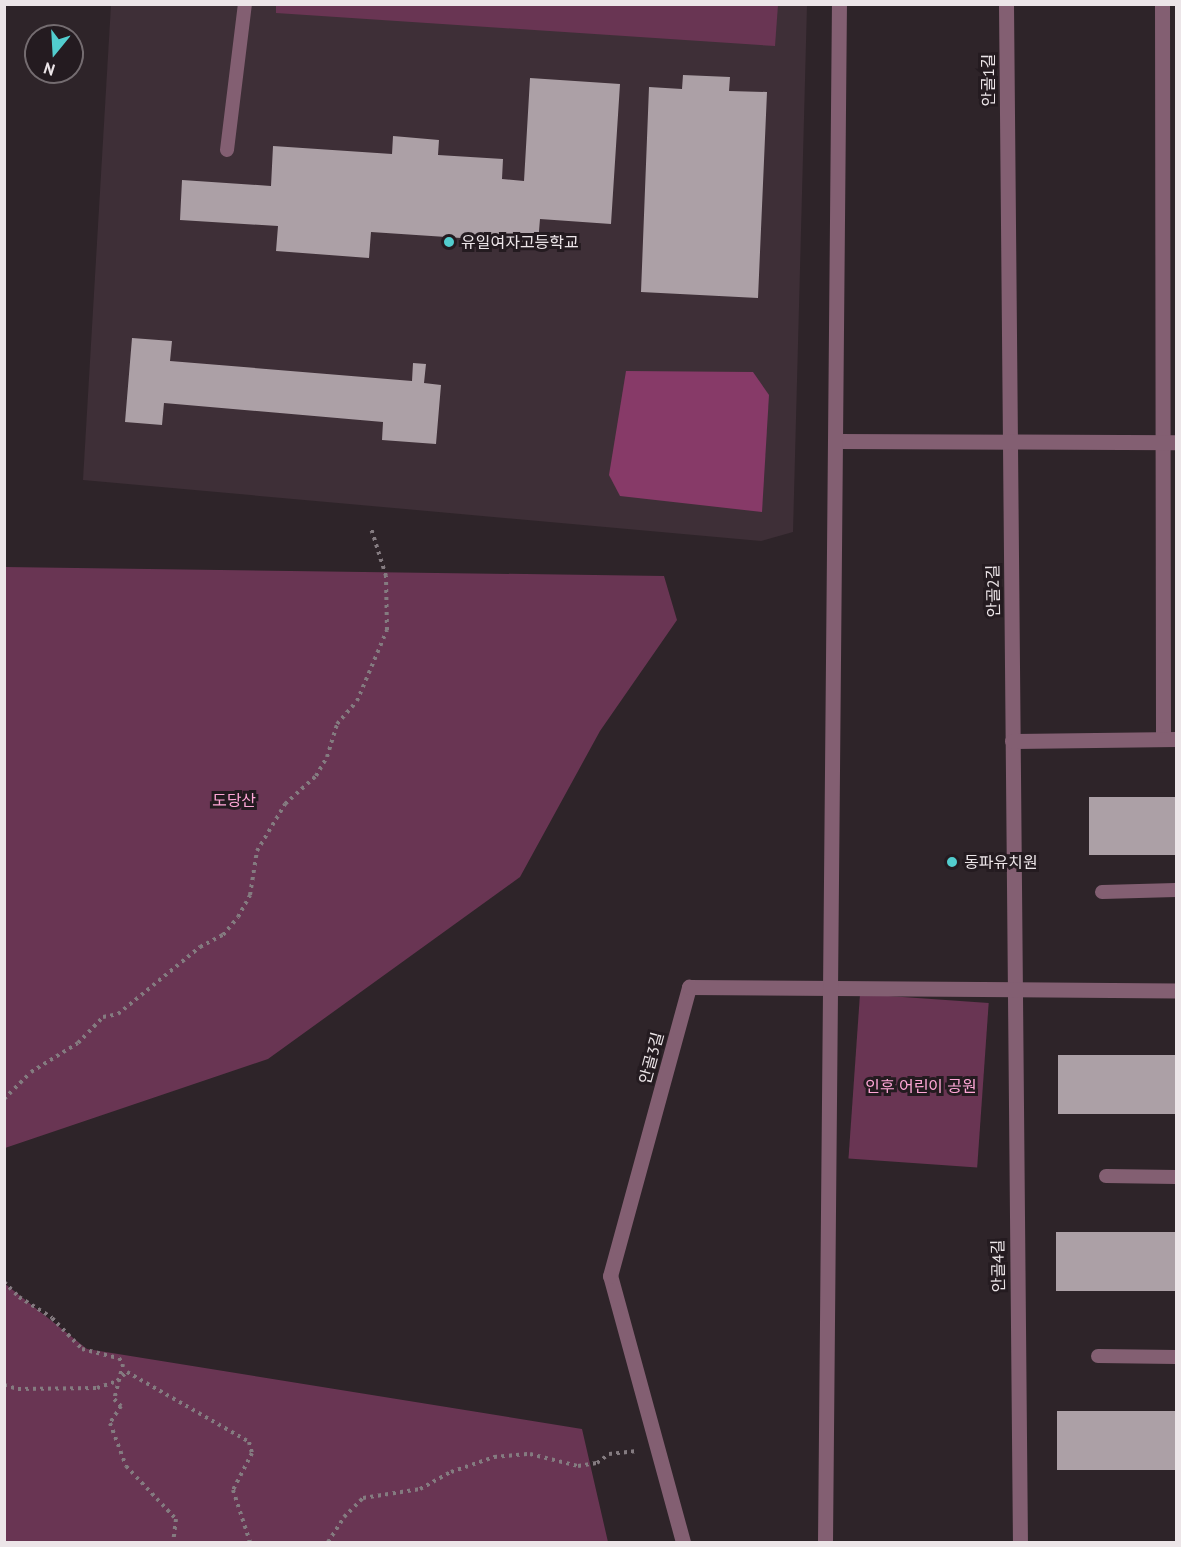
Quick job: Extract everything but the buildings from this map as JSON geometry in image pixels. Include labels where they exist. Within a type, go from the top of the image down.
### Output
[{"type":"street","points":[[825,1542],[838,441],[839,4]]},
{"type":"street","name":"안골1길","points":[[1005,4],[1007,156]]},
{"type":"street","points":[[1013,989],[1012,741],[1170,739],[1169,442],[1162,154],[1162,4]]},
{"type":"street","name":"안골2길","points":[[1007,156],[1012,741]]},
{"type":"street","points":[[838,441],[1169,442]]},
{"type":"street","name":"안골3길","points":[[656,1446],[610,1276],[689,987],[1176,990]]},
{"type":"street","name":"안골4길","points":[[1013,989],[1020,1542]]},
{"type":"street","points":[[656,1446],[683,1542]]},
{"type":"lane","points":[[227,150],[245,4]]},
{"type":"lane","points":[[1102,892],[1176,890]]},
{"type":"lane","points":[[1106,1176],[1176,1177]]},
{"type":"lane","points":[[1098,1356],[1176,1357]]},
{"type":"path","points":[[4,1099],[31,1072],[78,1043],[103,1017],[118,1014],[127,1008],[200,947],[223,935],[238,917],[250,895],[257,851],[285,804],[316,776],[327,757],[338,724],[357,701],[387,630],[386,576],[370,528]]},
{"type":"path","points":[[4,1282],[19,1297],[52,1318],[82,1349],[119,1358],[123,1364],[114,1399],[121,1406],[110,1423],[126,1466],[176,1519],[173,1542]]},
{"type":"path","points":[[4,1385],[18,1389],[97,1388],[127,1372],[249,1442],[252,1453],[233,1490],[250,1542]]},
{"type":"path","points":[[328,1542],[344,1517],[363,1498],[420,1489],[451,1472],[494,1457],[530,1454],[578,1466],[597,1463],[609,1454],[656,1446]]},
{"type":"shaded area","name":"유일여자고등학교","points":[[111,5],[807,5],[793,532],[761,541],[83,480]]},
{"type":"shaded area","points":[[626,371],[753,372],[769,395],[762,512],[620,496],[609,475]]},
{"type":"green space","points":[[276,4],[778,5],[775,46],[276,13]]},
{"type":"green space","name":"도당산","points":[[5,567],[664,576],[677,620],[600,731],[520,877],[268,1059],[5,1148]]},
{"type":"green space","name":"인후 어린이 공원","points":[[860,994],[989,1003],[977,1168],[848,1159]]},
{"type":"green space","points":[[4,1283],[87,1349],[582,1429],[608,1542],[5,1542]]},
{"type":"place","name":"유일여자고등학교","points":[[449,242]]},
{"type":"place","name":"동파유치원","points":[[952,862]]}]
